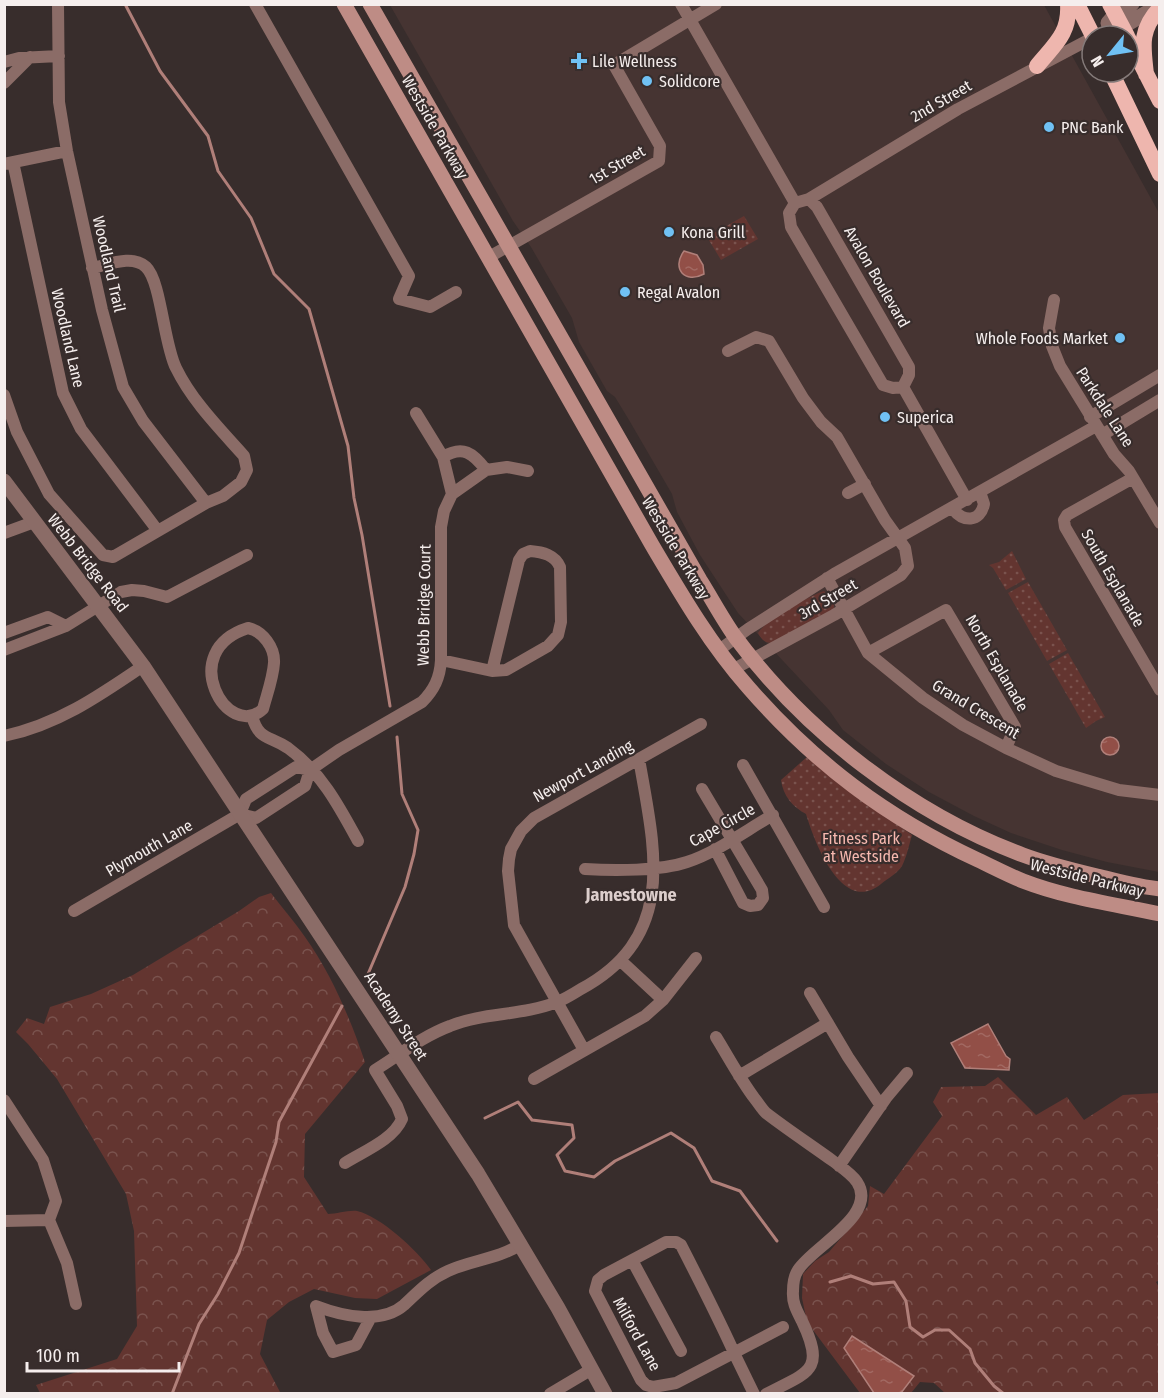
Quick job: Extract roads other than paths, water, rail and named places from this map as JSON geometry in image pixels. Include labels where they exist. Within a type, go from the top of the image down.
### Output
[{"type":"highway","points":[[1037,66],[1066,29],[1069,17],[1068,4]]},
{"type":"highway","points":[[1077,4],[1087,24]]},
{"type":"highway","points":[[1146,74],[1143,35],[1160,6]]},
{"type":"highway","points":[[1140,62],[1160,101]]},
{"type":"highway","points":[[1117,84],[1160,174]]},
{"type":"main road","name":"Westside Parkway","points":[[344,4],[687,605],[734,669],[781,723],[821,762],[890,814],[934,840],[1022,881],[1108,904],[1160,914]]},
{"type":"main road","name":"Westside Parkway","points":[[370,4],[611,427],[735,637],[778,688],[815,726],[872,772],[917,802],[966,830],[1023,855],[1077,871],[1160,889]]},
{"type":"street","name":"Woodland Trail","points":[[58,4],[59,102],[67,151],[92,268],[123,387],[142,421],[206,503]]},
{"type":"street","points":[[255,4],[409,276],[399,299],[430,307],[456,292]]},
{"type":"street","points":[[681,4],[795,203]]},
{"type":"street","name":"1st Street","points":[[489,257],[659,161],[660,146],[614,65],[716,4]]},
{"type":"street","points":[[1120,24],[1132,4]]},
{"type":"street","points":[[1120,24],[1160,6]]},
{"type":"street","name":"2nd Street","points":[[809,199],[958,109],[1080,44]]},
{"type":"street","points":[[4,62],[30,57],[59,56]]},
{"type":"street","points":[[4,83],[30,57]]},
{"type":"street","name":"Woodland Lane","points":[[67,151],[9,163],[63,393],[81,429],[158,531]]},
{"type":"street","points":[[809,199],[795,203],[789,213],[791,227],[883,385],[893,388],[903,387],[967,500]]},
{"type":"street","name":"Avalon Boulevard","points":[[809,199],[817,207],[909,367],[909,375],[903,387]]},
{"type":"street","points":[[4,395],[17,432],[49,494],[103,555],[112,557],[206,503],[223,496],[240,482],[247,470],[244,456],[187,387],[175,366],[155,285],[147,267],[137,261],[123,261],[92,268]]},
{"type":"street","name":"Parkdale Lane","points":[[1054,300],[1049,328],[1052,346],[1060,366],[1096,426],[1133,478],[1160,523]]},
{"type":"street","points":[[728,351],[756,336],[769,341],[803,398],[821,422],[837,437],[885,520],[898,538]]},
{"type":"street","name":"3rd Street","points":[[1096,426],[1160,375]]},
{"type":"street","name":"3rd Street","points":[[719,650],[735,637],[827,578],[1096,426],[1160,400]]},
{"type":"street","points":[[416,413],[443,457],[452,494],[486,470],[507,467],[528,471]]},
{"type":"street","points":[[443,457],[453,451],[465,452],[476,457],[486,470]]},
{"type":"street","name":"South Esplanade","points":[[1133,478],[1067,515],[1064,520],[1065,527],[1160,690]]},
{"type":"street","name":"Webb Bridge Road","points":[[4,482],[100,606],[143,666]]},
{"type":"street","points":[[848,494],[865,484]]},
{"type":"street","points":[[953,508],[962,518],[977,517],[984,509],[980,492]]},
{"type":"street","name":"Webb Bridge Court","points":[[310,770],[296,767],[246,799],[240,813],[256,818],[305,786],[310,770],[339,750],[422,702],[436,684],[441,660],[441,527],[444,511],[452,494]]},
{"type":"street","points":[[4,533],[34,522]]},
{"type":"street","name":"3rd Street","points":[[734,669],[844,609],[905,571],[908,566],[908,557],[898,538]]},
{"type":"street","points":[[441,660],[492,671],[506,670],[548,646],[558,635],[561,622],[560,567],[552,556],[530,551],[523,554],[519,560],[492,671]]},
{"type":"street","points":[[4,650],[66,626],[121,592],[144,591],[167,597],[246,555]]},
{"type":"street","name":"Grand Crescent","points":[[827,578],[868,653],[923,698],[963,725],[1056,771],[1119,790],[1160,795]]},
{"type":"street","name":"North Esplanade","points":[[868,653],[946,610],[1015,727],[1006,748]]},
{"type":"street","points":[[4,633],[48,616],[66,626]]},
{"type":"street","points":[[248,628],[263,635],[274,662],[263,709],[252,716],[239,716],[229,710],[216,693],[211,677],[214,658],[219,647],[240,631],[248,628]]},
{"type":"street","points":[[4,736],[23,732],[63,717],[143,666]]},
{"type":"street","name":"Academy Street","points":[[143,666],[478,1174],[521,1244],[605,1394]]},
{"type":"street","points":[[252,716],[258,733],[288,749],[330,790],[358,841]]},
{"type":"street","name":"Newport Landing","points":[[585,1050],[514,925],[508,871],[511,849],[521,831],[534,818],[701,724]]},
{"type":"street","points":[[345,1163],[390,1135],[398,1128],[402,1119],[397,1106],[375,1070],[435,1032],[451,1025],[468,1019],[531,1010],[557,1002],[598,980],[621,961],[637,940],[648,918],[653,893],[654,867],[639,759]]},
{"type":"street","points":[[743,765],[773,815]]},
{"type":"street","points":[[702,789],[762,890],[763,898],[758,905],[750,906],[743,903],[714,849]]},
{"type":"street","name":"Plymouth Lane","points":[[74,911],[240,813]]},
{"type":"street","name":"Cape Circle","points":[[585,869],[654,867],[686,862],[714,849],[773,815],[824,907]]},
{"type":"street","points":[[534,1079],[645,1016],[663,1000],[696,958]]},
{"type":"street","points":[[621,961],[663,1000]]},
{"type":"street","points":[[810,993],[848,1057],[881,1106]]},
{"type":"street","points":[[739,1076],[828,1023]]},
{"type":"street","points":[[716,1037],[739,1076],[764,1111],[856,1180],[862,1193],[861,1201],[852,1217],[809,1256],[797,1270],[793,1282],[793,1303],[812,1342],[814,1358],[809,1369],[766,1394]]},
{"type":"street","points":[[839,1166],[907,1073]]},
{"type":"street","points":[[4,1100],[43,1160],[56,1201],[49,1220],[67,1263],[76,1304]]},
{"type":"street","points":[[4,1221],[49,1220]]},
{"type":"street","name":"Milford Lane","points":[[754,1394],[734,1353],[681,1245],[670,1241],[598,1280],[595,1291],[641,1380],[653,1387],[676,1383],[734,1353],[783,1327]]},
{"type":"street","points":[[371,1317],[356,1346],[333,1352],[322,1333],[316,1306],[332,1312],[371,1317],[389,1314],[402,1306],[422,1287],[446,1272],[501,1255],[521,1244]]},
{"type":"street","name":"Milford Lane","points":[[632,1260],[681,1351]]},
{"type":"street","points":[[550,1394],[592,1369]]},
{"type":"water","points":[[684,251],[697,255],[703,265],[704,274],[691,277],[682,273],[679,264]]},
{"type":"water","points":[[1110,737],[1118,742],[1119,746],[1114,754],[1110,755],[1102,750],[1101,746],[1106,738]]},
{"type":"water","points":[[988,1024],[1010,1059],[1009,1070],[965,1068],[951,1043]]},
{"type":"water","points":[[852,1336],[914,1376],[901,1393],[874,1393],[844,1348]]},
{"type":"waterway","points":[[125,4],[160,71],[208,136],[218,171],[251,218],[274,274],[309,309],[348,446],[354,498],[390,706]]},
{"type":"waterway","points":[[368,974],[405,887],[418,830],[402,794],[397,737]]},
{"type":"waterway","points":[[172,1394],[199,1324],[218,1294],[239,1253],[276,1142],[279,1122],[342,1006]]},
{"type":"waterway","points":[[485,1118],[518,1102],[532,1120],[572,1125],[574,1138],[557,1155],[565,1171],[594,1177],[615,1161],[671,1133],[694,1148],[712,1181],[740,1191],[777,1241]]},
{"type":"waterway","points":[[830,1282],[851,1276],[873,1284],[894,1282],[906,1301],[910,1327],[923,1337],[935,1330],[949,1330],[970,1349],[975,1363],[994,1386],[1004,1394]]},
{"type":"place","name":"Lile Wellness","points":[[579,61]]},
{"type":"place","name":"Solidcore","points":[[647,81]]},
{"type":"place","name":"PNC Bank","points":[[1049,127]]},
{"type":"place","name":"Kona Grill","points":[[669,232]]},
{"type":"place","name":"Regal Avalon","points":[[625,292]]},
{"type":"place","name":"Whole Foods Market","points":[[1120,338]]},
{"type":"place","name":"Superica","points":[[885,417]]},
{"type":"district","name":"Jamestowne","points":[[631,895]]},
{"type":"park label","name":"Fitness Park at Westside","points":[[861,847]]}]
